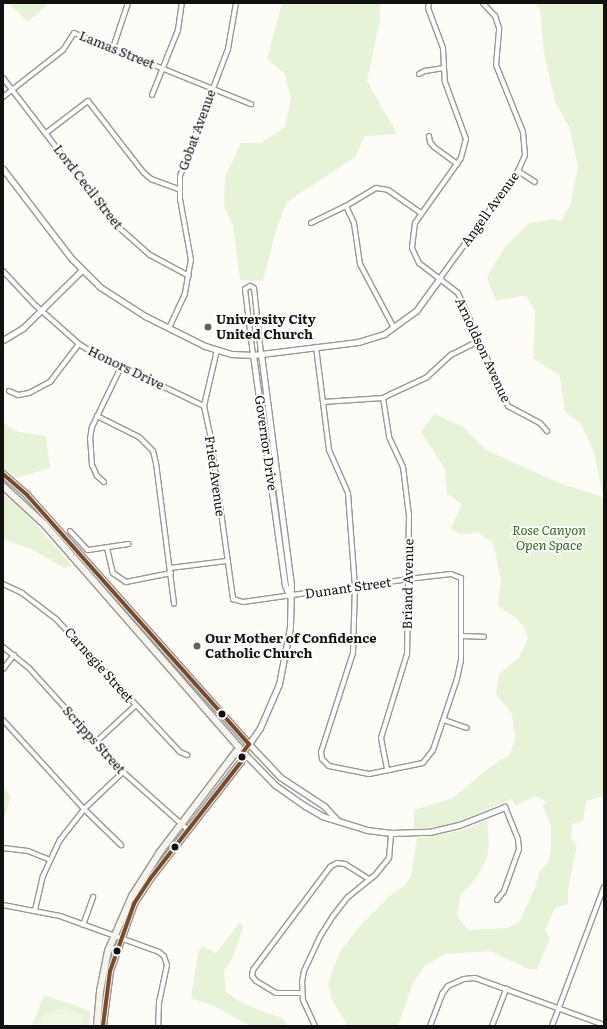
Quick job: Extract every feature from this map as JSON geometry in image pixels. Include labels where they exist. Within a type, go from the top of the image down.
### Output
[{"type":"main road","points":[[3,474],[30,499],[249,744]]},
{"type":"main road","points":[[3,486],[45,525],[243,752]]},
{"type":"main road","name":"Governor Drive","points":[[103,1026],[110,971],[117,937],[141,893],[241,762],[243,752],[249,744]]},
{"type":"main road","name":"Governor Drive","points":[[97,1026],[102,977],[117,937],[144,874],[236,752],[243,752]]},
{"type":"street","points":[[112,48],[128,3]]},
{"type":"street","points":[[152,95],[178,30],[182,3]]},
{"type":"street","name":"Gobat Avenue","points":[[170,328],[189,276],[190,243],[179,189],[183,163],[213,88],[233,31],[236,3]]},
{"type":"street","name":"Arnoldson Avenue","points":[[429,3],[443,48],[445,82],[466,140],[465,150],[457,164],[421,213],[412,232],[412,248],[419,263],[458,293],[508,406],[540,423],[547,431]]},
{"type":"street","name":"Angell Avenue","points":[[440,278],[518,171],[525,155],[525,143],[496,66],[499,28],[495,16],[483,3]]},
{"type":"street","name":"Lamas Street","points":[[3,97],[63,50],[74,33],[251,104]]},
{"type":"street","points":[[419,74],[425,71],[444,68]]},
{"type":"street","name":"Lord Cecil Street","points":[[3,78],[120,229],[150,255],[189,276]]},
{"type":"street","points":[[46,133],[88,101],[143,172],[151,179],[179,189]]},
{"type":"street","points":[[429,136],[430,142],[434,148],[457,164]]},
{"type":"street","points":[[3,169],[82,270],[122,303],[217,350],[232,354],[261,354],[371,339],[394,328],[416,311],[440,278]]},
{"type":"street","points":[[518,171],[535,182]]},
{"type":"street","points":[[311,223],[346,206],[370,191],[382,188],[421,213]]},
{"type":"street","points":[[346,206],[354,223],[360,264],[394,328]]},
{"type":"street","name":"Honors Drive","points":[[3,270],[10,281],[41,311],[79,344],[121,367],[204,406]]},
{"type":"street","points":[[3,340],[23,328],[82,270]]},
{"type":"street","name":"Governor Drive","points":[[249,744],[273,700],[283,669],[289,634],[291,585],[261,354],[254,288],[250,286],[245,289],[285,586],[290,596]]},
{"type":"street","points":[[323,402],[383,398],[427,377],[451,355],[478,341]]},
{"type":"street","points":[[9,391],[18,395],[29,394],[50,382],[79,344]]},
{"type":"street","points":[[316,347],[329,450],[348,493],[355,587],[353,653],[322,743],[322,759],[329,766],[357,773],[369,774],[423,763],[429,758],[444,720],[457,678],[461,636],[484,637]]},
{"type":"street","name":"Fried Avenue","points":[[217,350],[204,406],[211,440],[232,595],[237,601]]},
{"type":"street","points":[[104,482],[97,476],[90,453],[92,427],[121,367]]},
{"type":"street","name":"Briand Avenue","points":[[383,398],[389,437],[403,467],[410,515],[407,654],[381,738],[387,770]]},
{"type":"street","points":[[97,416],[139,436],[153,451],[171,573],[174,604]]},
{"type":"street","points":[[70,531],[88,550],[129,544]]},
{"type":"street","points":[[107,548],[113,573],[126,582],[171,573]]},
{"type":"street","points":[[170,568],[227,561]]},
{"type":"street","name":"Dunant Street","points":[[237,601],[290,596],[408,579],[451,574],[458,575],[462,582],[461,636]]},
{"type":"street","name":"Carnegie Street","points":[[3,584],[22,593],[56,619],[180,752],[187,755]]},
{"type":"street","name":"Scripps Street","points":[[3,646],[14,655],[123,772],[188,830]]},
{"type":"street","points":[[3,669],[14,655]]},
{"type":"street","points":[[96,742],[136,705]]},
{"type":"street","points":[[3,720],[84,809],[121,845]]},
{"type":"street","points":[[444,720],[468,728]]},
{"type":"street","points":[[249,744],[280,777],[324,806],[337,820]]},
{"type":"street","points":[[243,752],[286,794],[322,816],[367,830],[391,833],[445,829],[505,807],[518,839],[519,849],[504,891],[497,900]]},
{"type":"street","points":[[35,910],[43,876],[50,860],[68,829],[84,809],[123,772]]},
{"type":"street","points":[[315,1026],[306,1008],[302,993],[304,971],[321,934],[348,897],[369,879],[389,858],[391,833]]},
{"type":"street","points":[[3,848],[28,851],[50,860]]},
{"type":"street","points":[[302,993],[286,995],[276,993],[252,976],[253,970],[330,867],[337,863],[345,864],[369,879]]},
{"type":"street","points":[[552,1026],[604,887]]},
{"type":"street","points":[[83,925],[92,897]]},
{"type":"street","points":[[3,905],[35,910],[159,952],[166,960],[159,1002],[158,1026]]},
{"type":"street","points":[[430,1026],[439,1003],[448,986],[464,978],[474,978],[604,1025]]},
{"type":"street","points":[[492,1026],[506,989]]},
{"type":"green space","points":[[8,3],[49,3],[28,22]]},
{"type":"green space","points":[[282,3],[380,3],[380,20],[367,81],[397,134],[365,136],[355,157],[287,202],[276,230],[263,281],[240,280],[233,225],[224,207],[225,177],[241,143],[261,143],[285,127],[291,98],[284,73],[267,59]]},
{"type":"green space","name":"Rose Canyon Open Space","points":[[534,3],[604,3],[604,796],[586,801],[583,821],[572,824],[571,838],[577,845],[568,890],[568,904],[555,908],[545,930],[550,938],[537,969],[528,969],[491,951],[445,954],[426,965],[413,983],[398,1026],[345,1026],[346,1022],[332,1000],[328,985],[333,969],[341,950],[361,925],[393,893],[405,885],[411,875],[417,838],[461,831],[487,820],[489,843],[487,858],[477,877],[460,896],[457,916],[468,930],[507,928],[519,922],[535,888],[539,872],[547,864],[551,852],[551,827],[543,806],[546,802],[536,796],[515,806],[512,799],[452,824],[414,830],[414,810],[453,798],[489,768],[510,754],[515,738],[512,714],[496,694],[499,674],[519,658],[528,637],[523,626],[516,618],[498,606],[501,579],[493,543],[479,533],[460,534],[451,529],[462,504],[447,494],[445,469],[421,432],[434,414],[463,427],[486,450],[559,483],[603,497],[594,452],[581,424],[565,412],[560,376],[533,358],[535,311],[526,295],[496,301],[487,277],[505,247],[529,223],[554,219],[561,221],[570,205],[578,167],[569,127],[555,102],[544,53],[540,10]]},
{"type":"green space","points":[[3,423],[18,432],[46,436],[50,468],[17,478],[3,468]]},
{"type":"green space","points":[[3,494],[19,505],[72,566],[64,568],[33,550],[3,539]]},
{"type":"green space","points":[[3,786],[11,796],[5,816],[3,816]]},
{"type":"green space","points":[[240,922],[243,927],[233,957],[224,971],[226,992],[244,1004],[282,1018],[288,1026],[250,1026],[216,1007],[191,998],[198,953],[202,946],[216,953]]},
{"type":"green space","points":[[44,995],[90,1011],[89,1026],[32,1026]]},
{"type":"green space","points":[[62,1009],[83,1014],[82,1026],[34,1026],[46,1013]]},
{"type":"transit line","points":[[3,474],[27,495],[249,744],[243,752],[241,762],[150,879],[134,904],[110,971],[103,1026]]},
{"type":"place","name":"University City United Church","points":[[208,327]]},
{"type":"place","name":"Our Mother of Confidence Catholic Church","points":[[197,646]]}]
